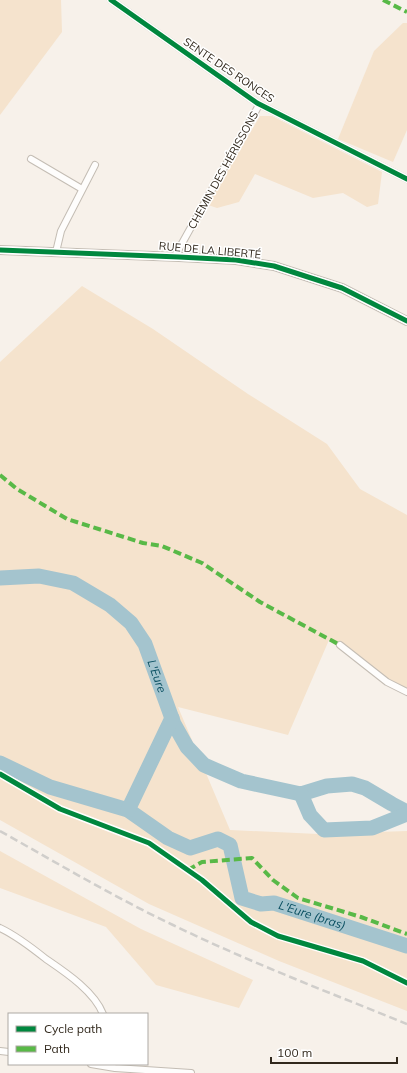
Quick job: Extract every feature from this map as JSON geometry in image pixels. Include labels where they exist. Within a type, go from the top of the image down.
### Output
[{"type":"street","name":"SENTE DES RONCES","points":[[111,0],[259,105],[407,179]]},
{"type":"street","name":"CHEMIN DES HÉRISSONS","points":[[175,256],[259,105]]},
{"type":"street","points":[[31,159],[82,189]]},
{"type":"street","points":[[56,252],[61,230],[95,165]]},
{"type":"street","name":"RUE DE LA LIBERTÉ","points":[[0,250],[175,256],[236,260],[274,266],[342,288],[407,321]]},
{"type":"street","points":[[340,645],[388,682],[407,692]]},
{"type":"street","points":[[0,928],[14,935],[79,983],[102,1013]]},
{"type":"street","points":[[103,1065],[191,1073]]},
{"type":"shaded area","points":[[0,0],[61,0],[62,32],[0,115]]},
{"type":"shaded area","points":[[403,23],[407,23],[407,130],[393,162],[338,139],[374,51]]},
{"type":"shaded area","points":[[260,116],[272,116],[382,172],[378,204],[367,207],[343,193],[313,198],[255,174],[239,202],[217,208],[208,205]]},
{"type":"shaded area","points":[[82,286],[153,329],[248,394],[327,444],[360,489],[407,515],[407,688],[395,684],[329,640],[288,735],[178,707],[230,830],[318,834],[407,831],[407,1011],[279,961],[149,904],[0,820],[0,362]]},
{"type":"shaded area","points":[[0,851],[141,929],[253,980],[239,1008],[156,985],[106,927],[0,888]]},
{"type":"waterway","name":"L'Eure","points":[[0,578],[39,576],[73,583],[110,605],[131,623],[145,644],[174,724],[187,747],[204,765],[241,781],[301,794],[327,786],[352,784],[365,788],[407,812]]},
{"type":"waterway","name":"L'Eure (bras)","points":[[128,810],[172,718]]},
{"type":"waterway","name":"L'Eure (bras)","points":[[0,763],[50,787],[128,810],[168,838],[190,848],[218,839],[230,845],[242,898],[261,904],[274,903],[407,946]]},
{"type":"waterway","name":"L'Eure","points":[[301,794],[310,815],[324,830],[372,828],[407,814]]},
{"type":"railway","points":[[0,831],[107,891],[202,939],[407,1024]]},
{"type":"marked path","points":[[383,0],[407,12]]},
{"type":"marked path","points":[[0,475],[17,489],[67,519],[143,543],[162,546],[202,563],[260,602],[340,645]]},
{"type":"marked path","points":[[188,870],[202,862],[252,858],[273,880],[298,898],[361,917],[407,934]]},
{"type":"cycle path","points":[[111,0],[257,103],[407,179]]},
{"type":"cycle path","points":[[0,250],[236,260],[274,266],[342,288],[407,321]]},
{"type":"cycle path","points":[[0,774],[60,809],[149,843],[202,880],[251,922],[278,936],[363,961],[407,983]]}]
